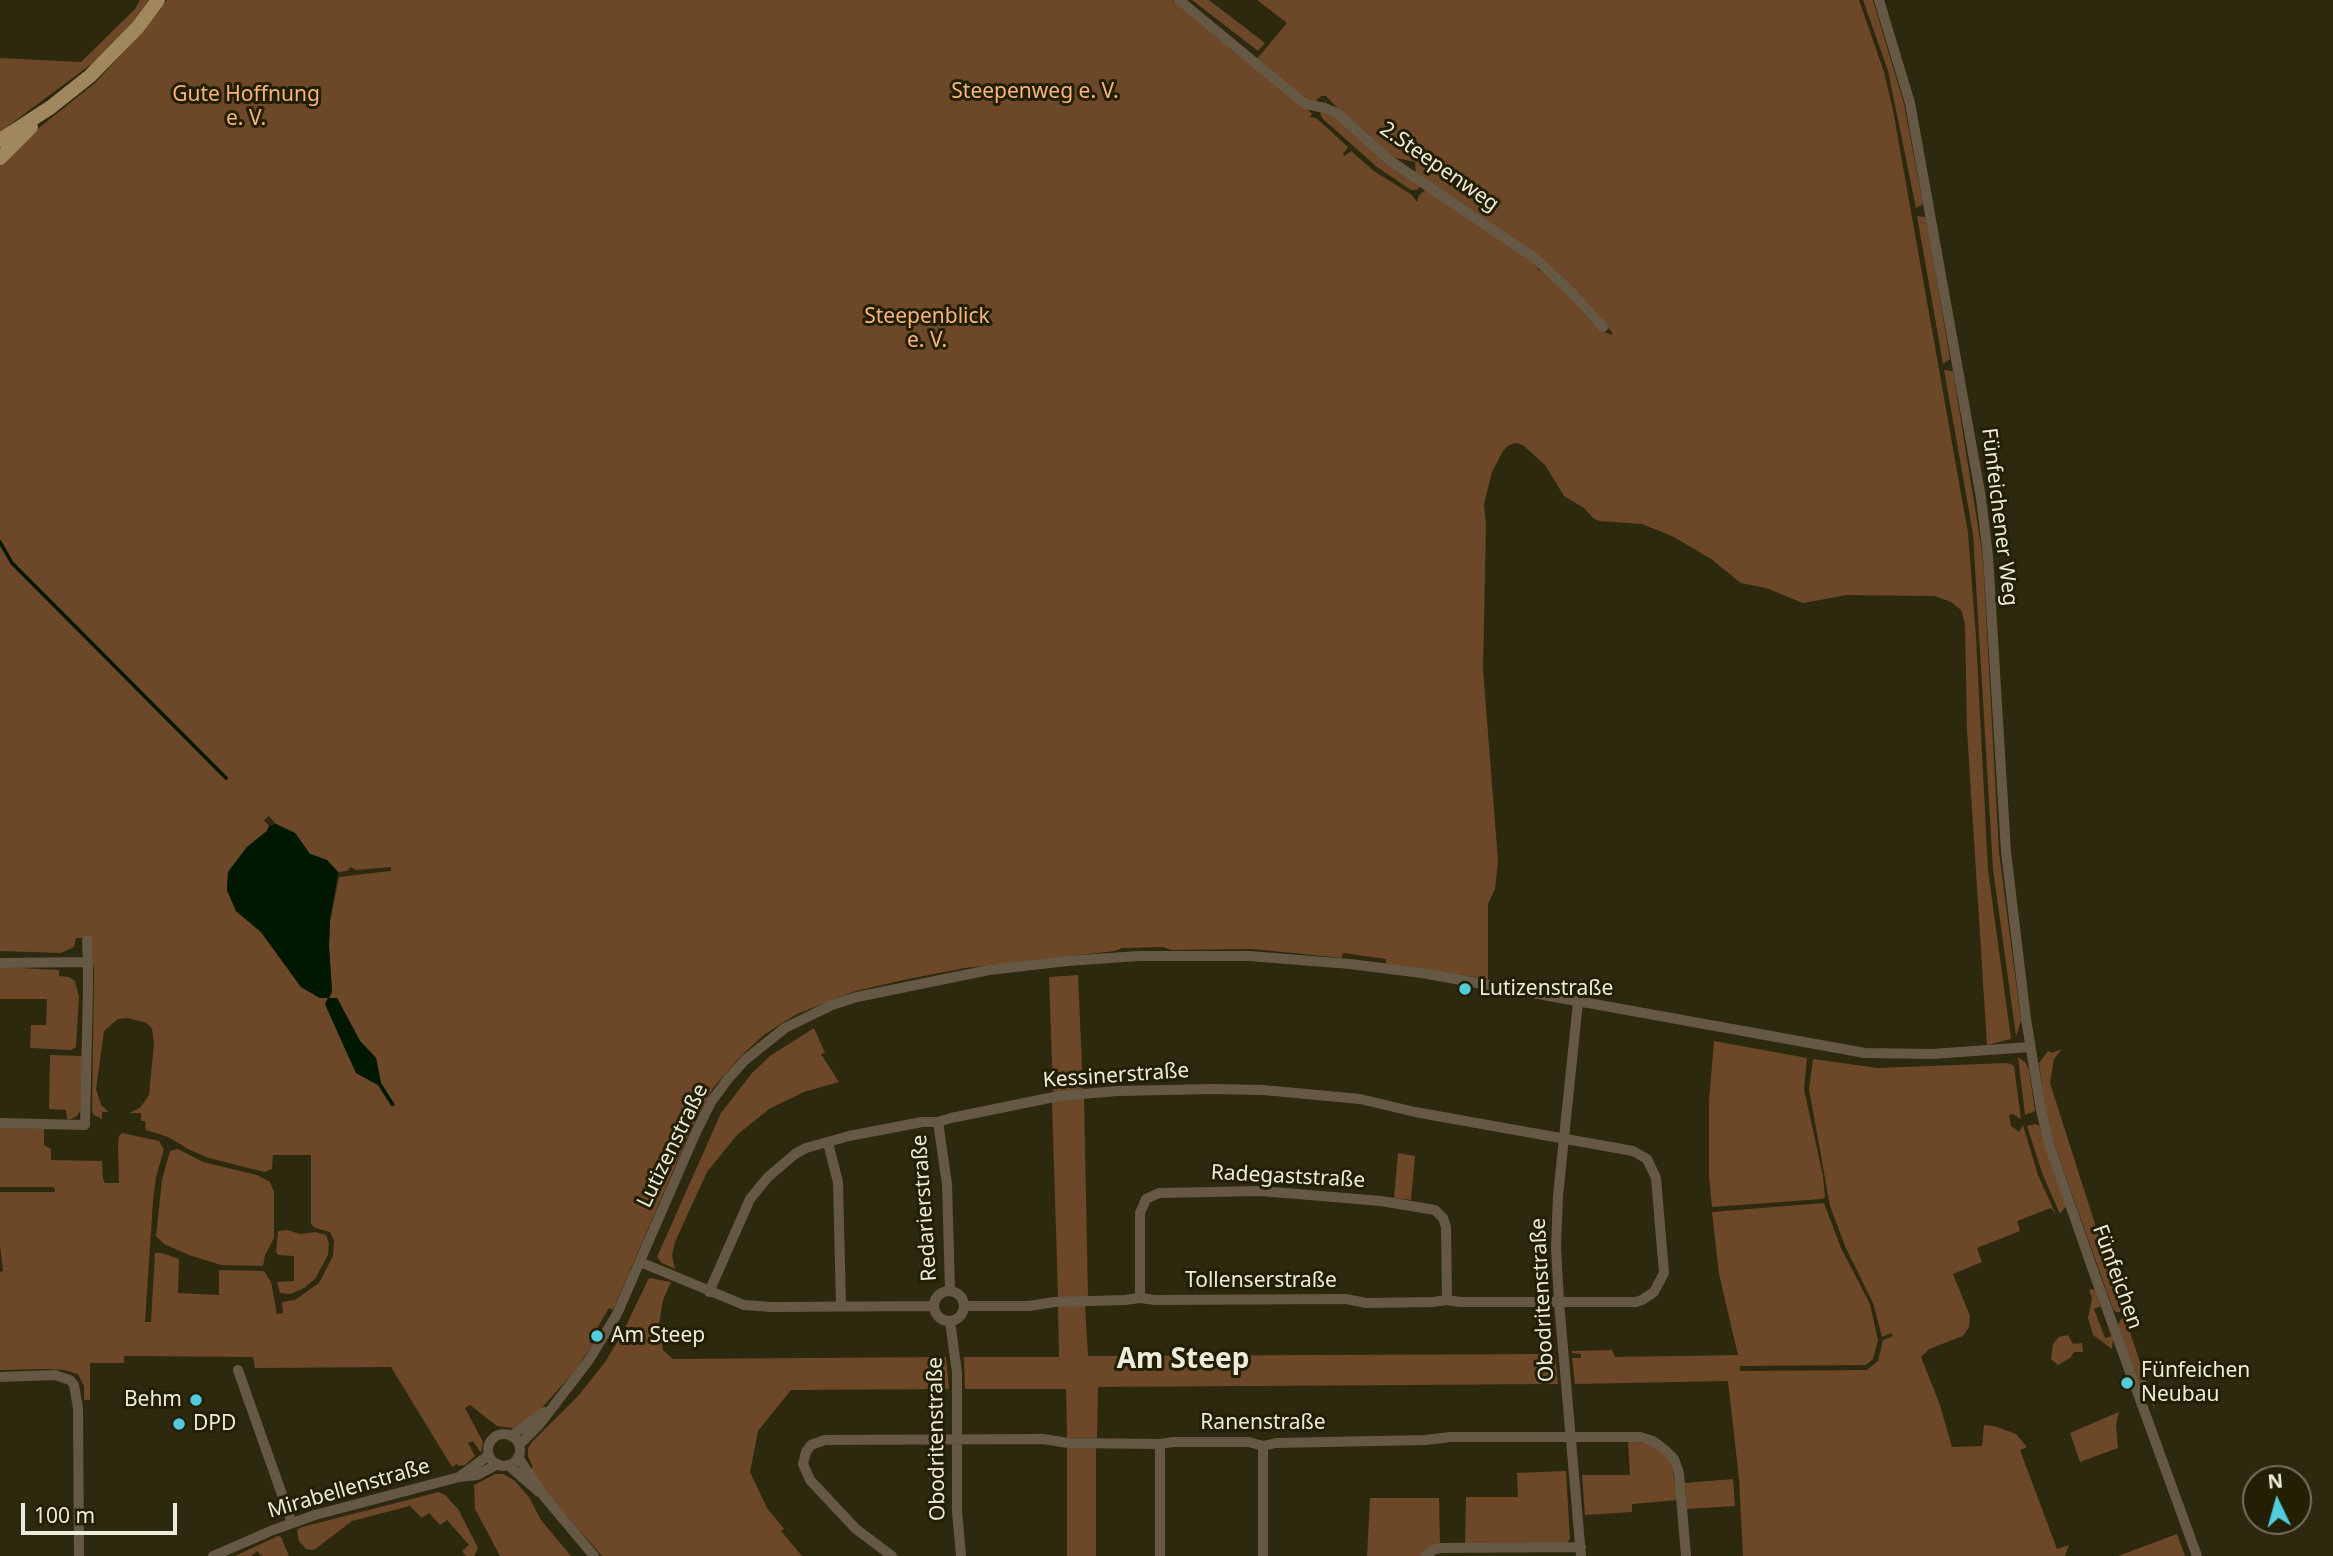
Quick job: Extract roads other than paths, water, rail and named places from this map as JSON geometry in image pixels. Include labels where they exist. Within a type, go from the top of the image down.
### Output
[{"type":"main road","points":[[0,158],[51,107],[103,64],[138,27],[158,0]]},
{"type":"main road","points":[[0,140],[51,107]]},
{"type":"street","name":"2.Steepenweg","points":[[1179,0],[1305,104],[1337,113],[1389,160],[1536,259],[1603,327]]},
{"type":"street","name":"Fünfeichener Weg","points":[[1879,0],[1910,103],[1981,498],[1989,568],[2006,852],[2030,1046]]},
{"type":"street","points":[[0,1123],[85,1125],[87,940]]},
{"type":"street","name":"Lutizenstraße","points":[[519,1446],[539,1425],[599,1346],[617,1314],[696,1132],[711,1102],[728,1079],[745,1060],[785,1028],[832,1005],[857,997],[934,980],[1043,963],[1120,957],[1215,955],[1300,959],[1385,968],[1865,1053],[1932,1054],[2030,1046]]},
{"type":"street","points":[[0,961],[88,962]]},
{"type":"street","name":"Obodritenstraße","points":[[1578,1002],[1557,1224],[1559,1302],[1581,1551]]},
{"type":"street","name":"Fünfeichen","points":[[2030,1046],[2050,1147],[2197,1556]]},
{"type":"street","name":"Kessinerstraße","points":[[709,1292],[739,1221],[759,1187],[795,1154],[814,1146],[849,1136],[922,1122],[938,1122],[1059,1096],[1162,1089],[1251,1089],[1360,1099],[1633,1151],[1647,1159],[1656,1178],[1664,1273],[1660,1286],[1643,1300],[1559,1302]]},
{"type":"street","name":"Redarierstraße","points":[[938,1122],[947,1184],[950,1290]]},
{"type":"street","points":[[828,1143],[838,1182],[841,1306]]},
{"type":"street","name":"Radegaststraße","points":[[1140,1298],[1140,1213],[1146,1199],[1159,1193],[1261,1191],[1381,1200],[1435,1210],[1443,1217],[1446,1227],[1447,1300]]},
{"type":"street","points":[[640,1262],[709,1292],[752,1306],[934,1306]]},
{"type":"street","points":[[950,1290],[962,1297],[964,1307],[961,1314],[950,1321],[941,1318],[934,1306],[937,1296],[950,1290]]},
{"type":"street","name":"Tollenserstraße","points":[[964,1307],[1029,1306],[1054,1302],[1140,1298],[1346,1299],[1366,1303],[1447,1300],[1559,1302]]},
{"type":"street","name":"Obodritenstraße","points":[[950,1321],[957,1373],[958,1530],[961,1556]]},
{"type":"street","points":[[239,1370],[292,1524]]},
{"type":"street","points":[[0,1377],[55,1376],[70,1380],[74,1385],[78,1408],[79,1556]]},
{"type":"street","name":"Lutizenstraße","points":[[511,1436],[550,1408]]},
{"type":"street","points":[[543,1495],[489,1455],[488,1446],[493,1438],[501,1434],[511,1436],[519,1446],[518,1457],[543,1495],[594,1556]]},
{"type":"street","name":"Ranenstraße","points":[[892,1556],[856,1529],[810,1480],[803,1464],[808,1449],[814,1443],[825,1440],[1043,1439],[1068,1443],[1249,1442],[1263,1446],[1276,1443],[1570,1436],[1640,1437],[1653,1441],[1674,1459],[1679,1473],[1686,1556]]},
{"type":"street","points":[[1160,1444],[1160,1556]]},
{"type":"street","points":[[1263,1446],[1263,1556]]},
{"type":"street","name":"Mirabellenstraße","points":[[459,1477],[489,1455]]},
{"type":"street","points":[[503,1465],[518,1457]]},
{"type":"street","name":"Mirabellenstraße","points":[[213,1556],[292,1524],[459,1477],[477,1475],[503,1465]]},
{"type":"street","points":[[1426,1556],[1440,1548],[1581,1551]]},
{"type":"waterway","points":[[0,542],[12,563],[226,778]]},
{"type":"place","name":"Lutizenstraße","points":[[1465,989]]},
{"type":"place","name":"Am Steep","points":[[597,1336]]},
{"type":"place","name":"Fünfeichen Neubau","points":[[2127,1383]]},
{"type":"place","name":"Behm","points":[[196,1400]]},
{"type":"place","name":"DPD","points":[[179,1424]]},
{"type":"district","name":"Am Steep","points":[[1183,1360]]},
{"type":"park label","name":"Steepenweg e. V.","points":[[1035,92]]},
{"type":"park label","name":"Gute Hoffnung e. V.","points":[[246,107]]},
{"type":"park label","name":"Steepenblick e. V.","points":[[927,329]]}]
